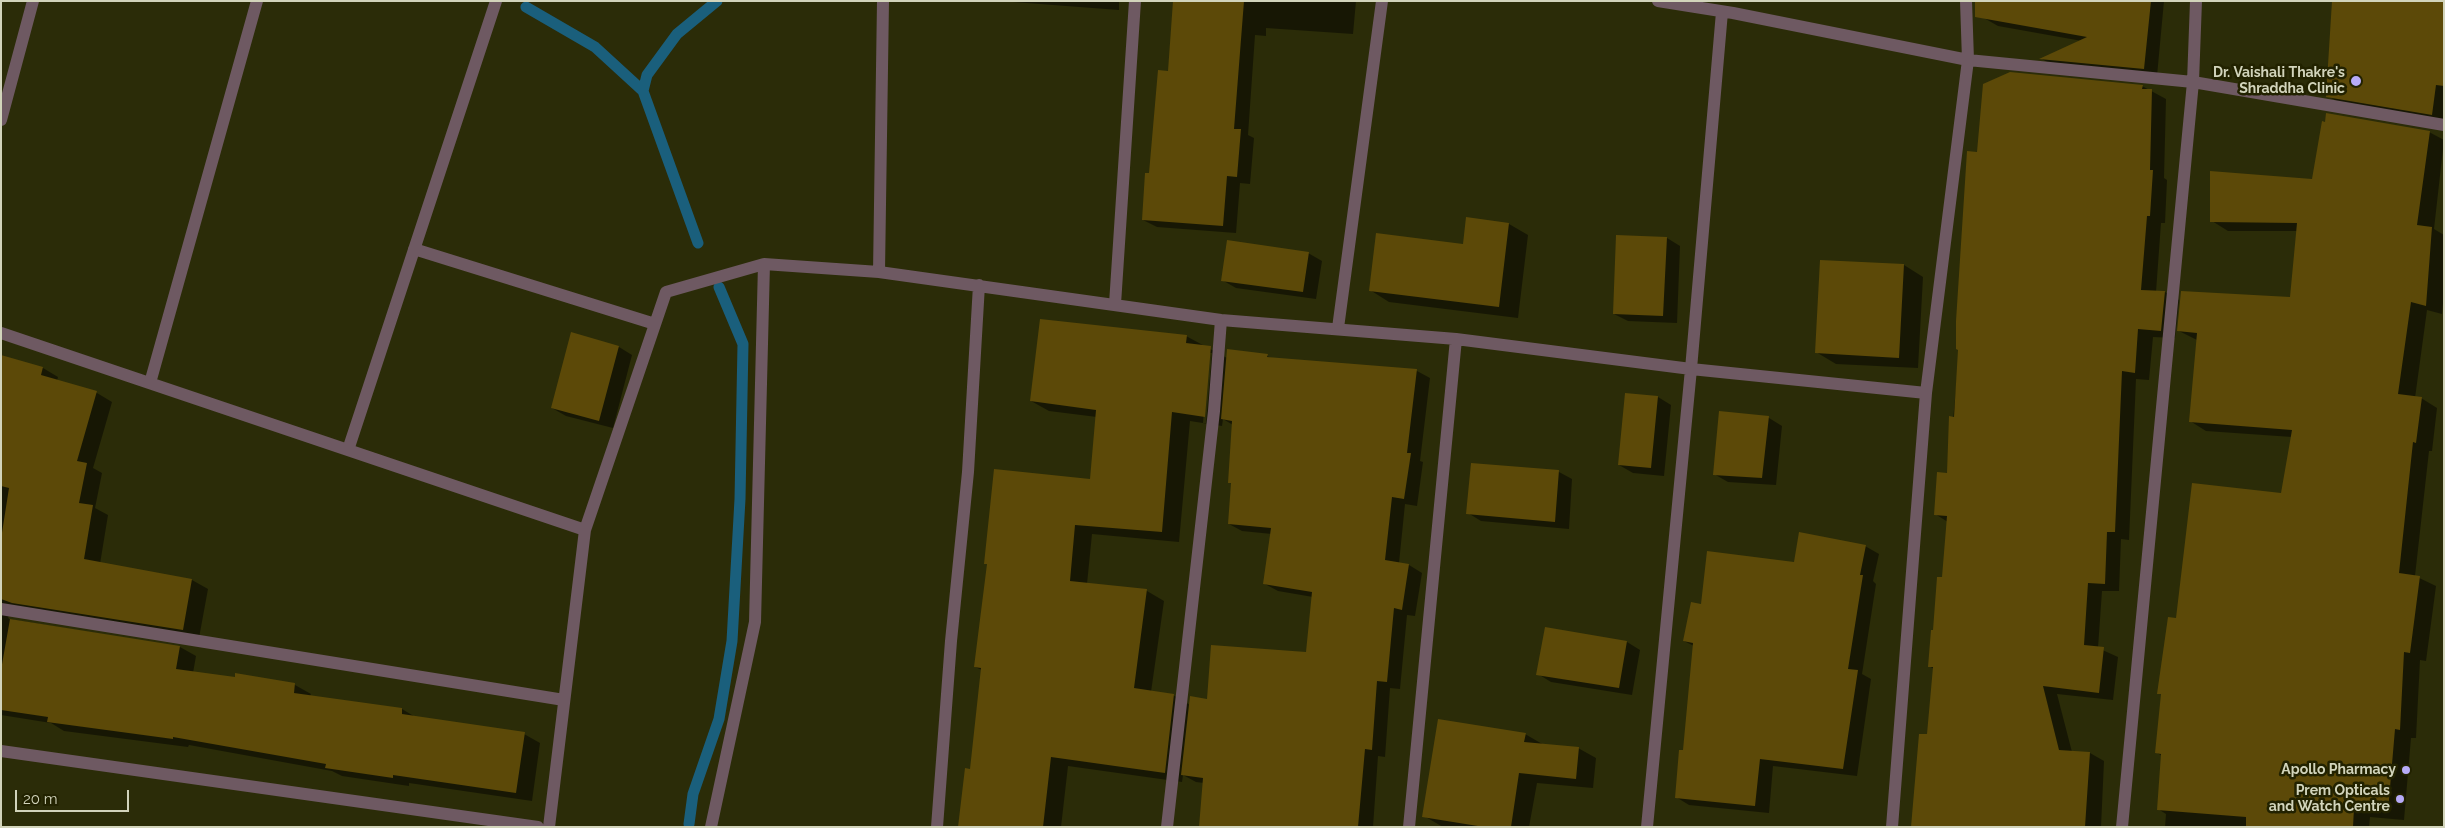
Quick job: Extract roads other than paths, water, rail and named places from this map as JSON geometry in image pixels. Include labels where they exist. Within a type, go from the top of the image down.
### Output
[{"type":"street","points":[[1,120],[33,1]]},
{"type":"street","points":[[150,383],[258,1]]},
{"type":"street","points":[[348,450],[496,1]]},
{"type":"street","points":[[879,272],[883,1]]},
{"type":"street","points":[[1115,304],[1135,1]]},
{"type":"street","points":[[1338,328],[1382,1]]},
{"type":"street","points":[[1658,1],[1968,60],[2193,82],[2444,125]]},
{"type":"street","points":[[1892,827],[1926,393],[1968,60],[1966,1]]},
{"type":"street","points":[[2122,827],[2193,82],[2196,1]]},
{"type":"street","points":[[1647,827],[1691,370],[1722,12]]},
{"type":"street","points":[[414,249],[655,324]]},
{"type":"street","points":[[711,827],[755,622],[764,264]]},
{"type":"street","points":[[548,827],[585,530],[666,292],[764,264],[879,272],[1221,320],[1456,339],[1691,370],[1926,393]]},
{"type":"street","points":[[937,827],[951,641],[968,472],[979,286]]},
{"type":"street","points":[[1167,827],[1214,411],[1221,320]]},
{"type":"street","points":[[1,333],[585,530]]},
{"type":"street","points":[[1409,827],[1456,339]]},
{"type":"street","points":[[1,609],[564,700]]},
{"type":"street","points":[[1,750],[538,827]]},
{"type":"waterway","points":[[698,243],[643,91],[647,75],[677,34],[717,1]]},
{"type":"waterway","points":[[526,7],[595,47],[643,91]]},
{"type":"waterway","points":[[689,824],[693,794],[719,719],[732,641],[740,499],[743,344],[719,287]]},
{"type":"place","name":"Dr. Vaishali Thakre's Shraddha Clinic","points":[[2356,81]]},
{"type":"place","name":"Apollo Pharmacy","points":[[2406,770]]},
{"type":"place","name":"Prem Opticals and Watch Centre","points":[[2400,799]]}]
